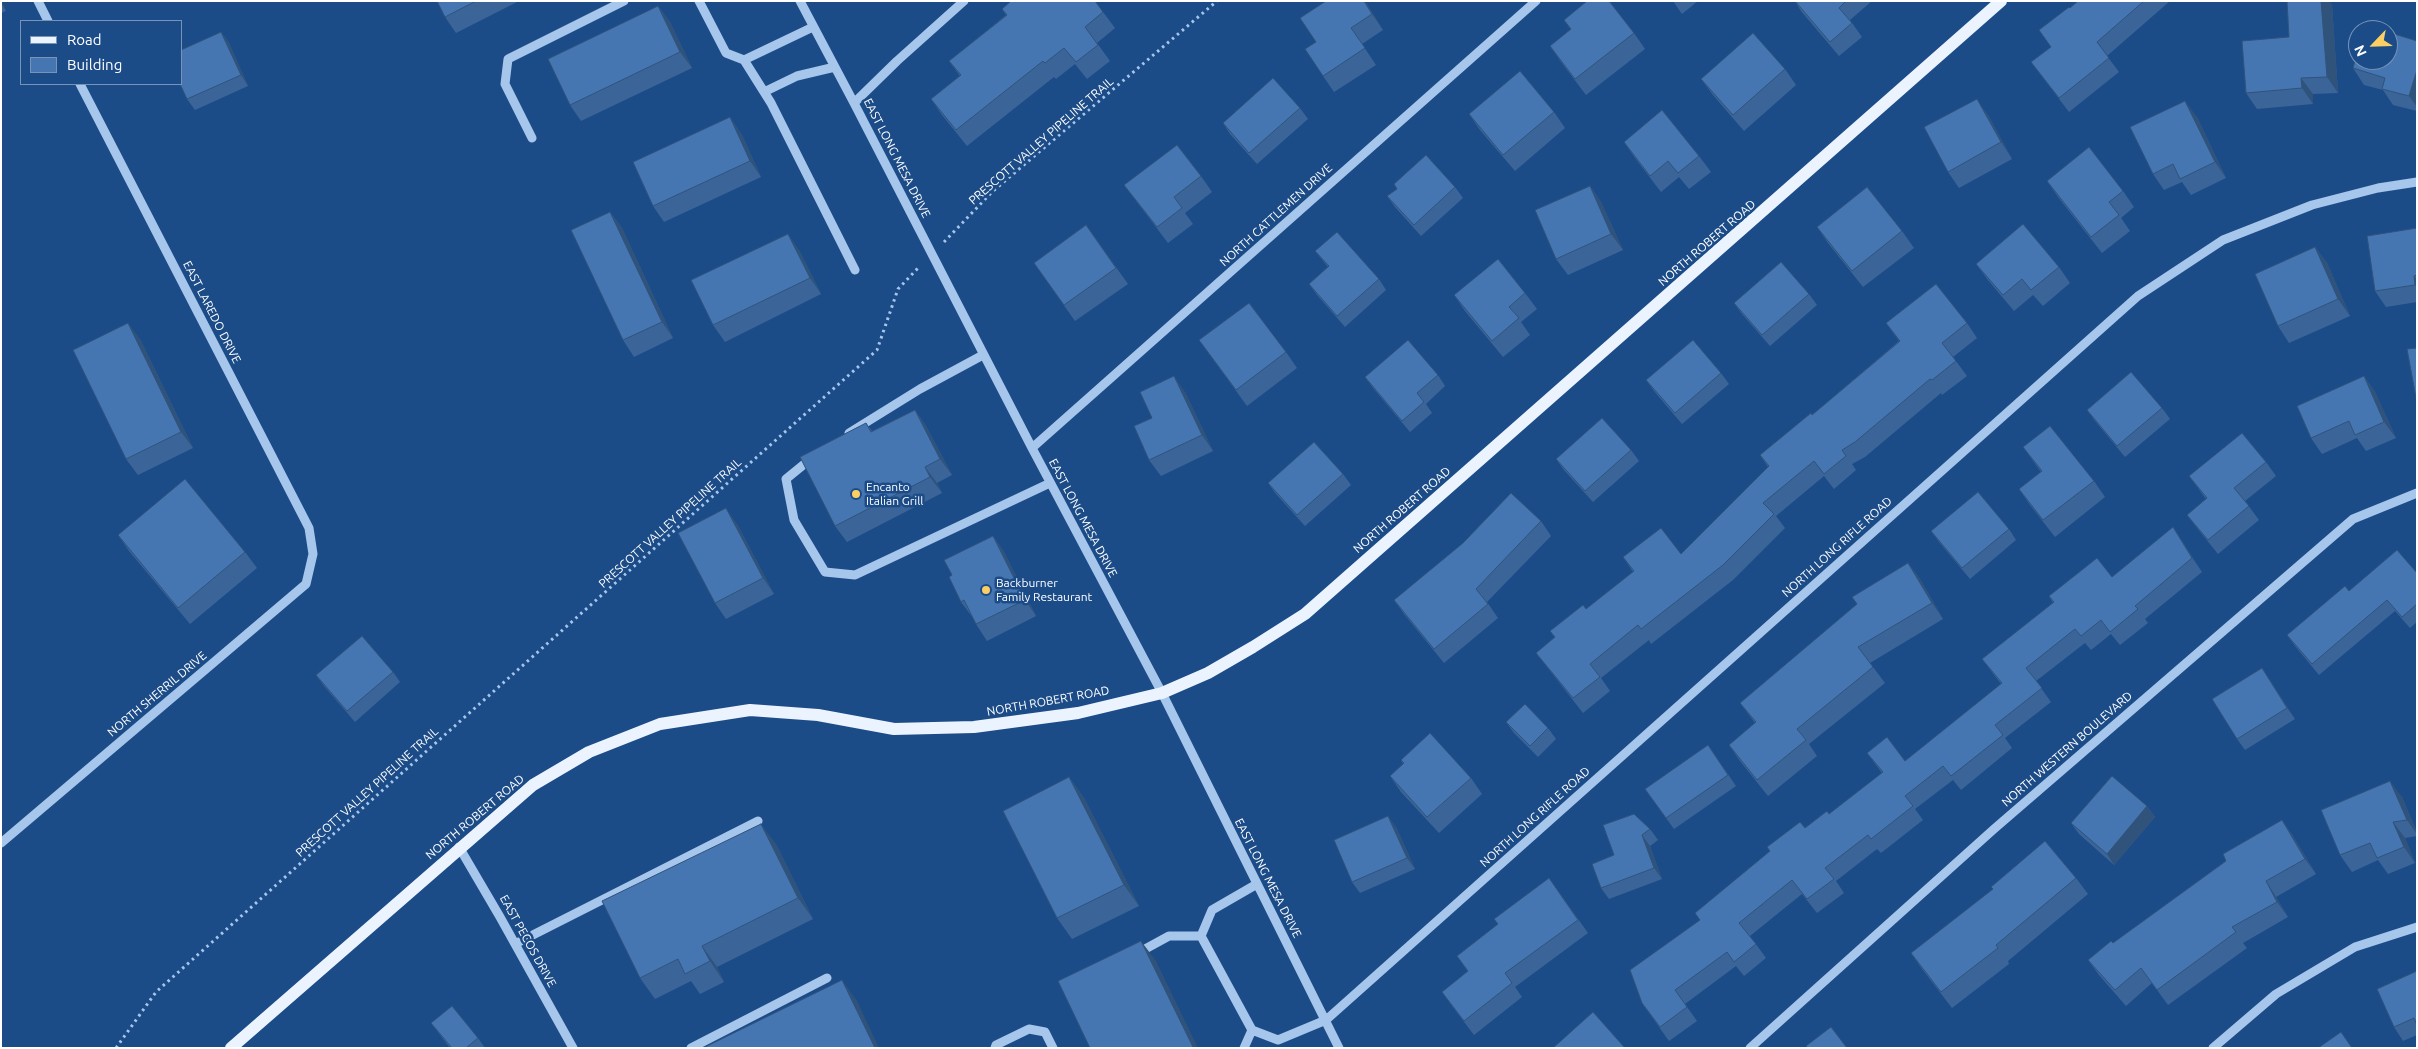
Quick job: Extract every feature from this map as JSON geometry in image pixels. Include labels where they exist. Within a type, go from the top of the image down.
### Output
[{"type":"main road","name":"NORTH ROBERT ROAD","points":[[231,1048],[459,847],[533,785],[590,752],[660,724],[750,710],[818,715],[894,729],[974,728],[1078,712],[1162,693],[1208,673],[1254,647],[1305,614],[2001,1]]},
{"type":"street","points":[[38,1],[48,20]]},
{"type":"street","points":[[532,138],[505,84],[508,60],[624,1]]},
{"type":"street","points":[[699,1],[726,53],[744,60],[764,92],[855,270]]},
{"type":"street","name":"EAST LONG MESA DRIVE","points":[[800,1],[983,355],[1162,693],[1339,1048]]},
{"type":"street","points":[[854,103],[896,61],[964,1]]},
{"type":"street","name":"NORTH CATTLEMEN DRIVE","points":[[1032,448],[1536,1]]},
{"type":"street","points":[[744,60],[813,27]]},
{"type":"street","points":[[764,92],[797,76],[835,67]]},
{"type":"street","name":"EAST LAREDO DRIVE","points":[[81,85],[309,528],[312,554]]},
{"type":"street","name":"NORTH LONG RIFLE ROAD","points":[[1252,1030],[1278,1040],[1326,1020],[2138,296],[2223,240],[2312,205],[2378,188],[2417,182]]},
{"type":"street","points":[[844,436],[920,389],[983,355]]},
{"type":"street","points":[[819,452],[786,479],[794,520],[825,572],[855,575],[1050,483]]},
{"type":"street","name":"NORTH WESTERN BOULEVARD","points":[[1750,1048],[2002,823],[2353,519],[2417,493]]},
{"type":"street","name":"NORTH SHERRIL DRIVE","points":[[1,844],[306,584],[312,554]]},
{"type":"street","points":[[515,944],[758,821]]},
{"type":"street","name":"EAST PECOS DRIVE","points":[[459,847],[572,1048]]},
{"type":"street","points":[[1201,936],[1212,910],[1257,884]]},
{"type":"street","points":[[2213,1048],[2276,994],[2355,947],[2417,927]]},
{"type":"street","points":[[1128,959],[1169,936],[1201,936]]},
{"type":"street","points":[[1201,936],[1252,1030],[1244,1048]]},
{"type":"street","points":[[691,1048],[827,978]]},
{"type":"street","points":[[995,1048],[996,1044],[1029,1029],[1045,1032],[1053,1048]]},
{"type":"path","name":"PRESCOTT VALLEY PIPELINE TRAIL","points":[[116,1048],[156,992],[877,350],[898,289],[992,192],[1217,1]]},
{"type":"building","points":[[437,1],[476,1],[445,17]]},
{"type":"building","points":[[1011,1],[1095,1],[1103,12],[1085,27],[1098,45],[1076,62],[1064,48],[1045,63],[1043,61],[956,130],[931,99],[961,75],[949,61],[1007,15],[1002,9]]},
{"type":"building","points":[[1326,1],[1364,1],[1372,14],[1351,28],[1365,48],[1323,76],[1305,49],[1316,42],[1300,18]]},
{"type":"building","points":[[1587,1],[1609,1],[1634,33],[1575,79],[1550,46],[1571,29],[1564,20]]},
{"type":"building","points":[[1795,1],[1846,1],[1839,8],[1852,23],[1830,42]]},
{"type":"building","points":[[2078,1],[2144,1],[2097,42],[2109,58],[2059,98],[2031,62],[2051,47],[2039,30]]},
{"type":"building","points":[[2287,1],[2321,1],[2327,77],[2301,78],[2302,88],[2246,93],[2242,41],[2289,37]]},
{"type":"building","points":[[658,6],[680,52],[570,105],[548,59]]},
{"type":"building","points":[[221,32],[241,75],[187,99],[180,85],[182,85],[182,50]]},
{"type":"building","points":[[1753,33],[1785,69],[1733,115],[1701,79]]},
{"type":"building","points":[[2398,35],[2417,41],[2417,70],[2409,96],[2382,89],[2385,78],[2359,70],[2398,70]]},
{"type":"building","points":[[1520,71],[1554,112],[1503,155],[1469,114]]},
{"type":"building","points":[[1273,78],[1300,108],[1249,153],[1223,123]]},
{"type":"building","points":[[1977,99],[2001,142],[1948,172],[1924,127]]},
{"type":"building","points":[[2185,101],[2215,162],[2180,179],[2173,164],[2153,174],[2130,127]]},
{"type":"building","points":[[1662,110],[1699,156],[1678,173],[1668,161],[1650,176],[1624,142]]},
{"type":"building","points":[[730,117],[750,161],[653,206],[633,162]]},
{"type":"building","points":[[1177,145],[1201,176],[1174,197],[1182,208],[1157,227],[1124,185]]},
{"type":"building","points":[[2089,147],[2123,191],[2109,202],[2119,215],[2091,237],[2047,181]]},
{"type":"building","points":[[1426,155],[1455,187],[1414,225],[1387,196],[1397,189],[1394,184]]},
{"type":"building","points":[[1590,186],[1611,234],[1556,259],[1535,210]]},
{"type":"building","points":[[1867,187],[1902,231],[1852,271],[1817,227]]},
{"type":"building","points":[[610,212],[662,322],[623,340],[571,230]]},
{"type":"building","points":[[2023,224],[2059,267],[2031,290],[2022,279],[2003,295],[1976,264]]},
{"type":"building","points":[[1086,225],[1116,268],[1064,305],[1034,263]]},
{"type":"building","points":[[2417,228],[2417,275],[2414,276],[2415,285],[2375,291],[2367,236]]},
{"type":"building","points":[[1337,232],[1379,279],[1337,316],[1309,284],[1329,266],[1315,251]]},
{"type":"building","points":[[788,234],[810,278],[713,325],[691,280]]},
{"type":"building","points":[[2315,247],[2338,299],[2278,326],[2255,274]]},
{"type":"building","points":[[1498,259],[1525,293],[1509,307],[1519,318],[1492,341],[1454,295]]},
{"type":"building","points":[[1781,262],[1809,294],[1762,335],[1734,303]]},
{"type":"building","points":[[1936,284],[1967,323],[1942,343],[1956,361],[1932,380],[1930,379],[1855,442],[1842,450],[1846,456],[1824,474],[1814,461],[1763,503],[1774,514],[1723,565],[1641,629],[1638,625],[1590,664],[1600,677],[1573,698],[1536,653],[1555,637],[1550,631],[1583,605],[1586,609],[1634,571],[1623,557],[1661,528],[1681,554],[1769,466],[1760,455],[1811,413],[1812,415],[1900,341],[1886,323]]},
{"type":"building","points":[[1249,303],[1286,352],[1236,390],[1199,340]]},
{"type":"building","points":[[128,323],[181,432],[126,459],[73,350]]},
{"type":"building","points":[[1408,340],[1438,375],[1417,393],[1424,402],[1402,421],[1365,377]]},
{"type":"building","points":[[1693,340],[1721,373],[1675,413],[1646,380]]},
{"type":"building","points":[[2417,348],[2417,403],[2407,349]]},
{"type":"building","points":[[2131,372],[2162,408],[2117,446],[2087,410]]},
{"type":"building","points":[[1174,376],[1202,435],[1149,460],[1134,426],[1152,418],[1140,392]]},
{"type":"building","points":[[2364,376],[2384,422],[2355,435],[2349,421],[2311,438],[2297,406]]},
{"type":"building","points":[[915,410],[940,459],[925,467],[930,477],[835,526],[800,457],[866,423],[871,432]]},
{"type":"building","points":[[1602,418],[1631,450],[1585,491],[1556,459]]},
{"type":"building","points":[[2050,426],[2094,481],[2043,520],[2019,489],[2042,471],[2023,447]]},
{"type":"building","points":[[2242,433],[2266,462],[2234,488],[2249,506],[2208,540],[2187,515],[2207,498],[2189,476]]},
{"type":"building","points":[[1314,442],[1343,474],[1297,515],[1268,483]]},
{"type":"building","points":[[185,479],[245,552],[178,608],[118,535]]},
{"type":"building","points":[[1978,492],[2009,529],[1962,568],[1931,531]]},
{"type":"building","points":[[1511,493],[1541,521],[1476,589],[1488,604],[1434,649],[1394,600],[1463,543]]},
{"type":"building","points":[[726,508],[763,578],[715,603],[678,533]]},
{"type":"building","points":[[2173,527],[2192,558],[2135,606],[2138,609],[2110,632],[2101,620],[2081,636],[2075,629],[2026,668],[2042,688],[1995,725],[2003,735],[1951,776],[1943,766],[1905,796],[1913,806],[1871,839],[1868,835],[1825,868],[1834,879],[1807,899],[1792,880],[1739,923],[1756,944],[1734,962],[1727,952],[1675,990],[1687,1007],[1660,1027],[1642,1003],[1630,970],[1700,920],[1695,913],[1770,851],[1767,847],[1800,822],[1805,828],[1827,811],[1829,814],[1883,772],[1867,753],[1887,737],[1905,761],[2002,683],[1982,659],[2054,602],[2049,596],[2097,558],[2112,577]]},
{"type":"building","points":[[993,536],[1025,600],[976,624],[964,600],[961,602],[949,577],[952,575],[944,560]]},
{"type":"building","points":[[2397,550],[2417,573],[2417,604],[2402,617],[2387,600],[2312,664],[2287,635],[2345,586],[2349,591]]},
{"type":"building","points":[[1908,563],[1932,603],[1858,647],[1873,667],[1797,729],[1806,740],[1757,780],[1729,745],[1756,722],[1740,703],[1857,604],[1852,597]]},
{"type":"building","points":[[362,636],[393,672],[347,711],[316,675]]},
{"type":"building","points":[[2262,668],[2287,708],[2237,739],[2212,699]]},
{"type":"building","points":[[1525,704],[1548,728],[1530,746],[1506,722]]},
{"type":"building","points":[[1430,733],[1471,778],[1427,817],[1390,776],[1404,763],[1401,760]]},
{"type":"building","points":[[1708,745],[1728,775],[1666,818],[1645,789]]},
{"type":"building","points":[[2112,776],[2147,806],[2107,854],[2071,823]]},
{"type":"building","points":[[1069,777],[1124,885],[1057,918],[1003,811]]},
{"type":"building","points":[[2390,781],[2407,820],[2393,822],[2404,847],[2377,858],[2370,843],[2340,855],[2321,810]]},
{"type":"building","points":[[1634,814],[1650,829],[1642,835],[1654,868],[1601,888],[1592,864],[1614,855],[1603,825]]},
{"type":"building","points":[[1388,816],[1407,858],[1352,882],[1334,840]]},
{"type":"building","points":[[2282,820],[2305,859],[2266,881],[2277,902],[2232,927],[2236,932],[2157,990],[2141,968],[2115,990],[2088,960],[2111,941],[2113,943],[2226,861],[2223,854]]},
{"type":"building","points":[[761,824],[798,898],[702,946],[710,961],[685,974],[678,959],[640,978],[602,901]]},
{"type":"building","points":[[2045,841],[2076,878],[1996,945],[1998,948],[1941,992],[1911,953],[1993,889],[1991,887]]},
{"type":"building","points":[[1549,878],[1578,920],[1505,973],[1512,983],[1464,1021],[1442,992],[1468,971],[1457,956],[1498,924],[1494,919]]},
{"type":"building","points":[[1141,941],[1193,1047],[1090,1048],[1058,981]]},
{"type":"building","points":[[2417,971],[2417,1025],[2414,1018],[2394,1027],[2377,989]]},
{"type":"building","points":[[842,980],[875,1048],[703,1048]]},
{"type":"building","points":[[452,1006],[478,1038],[466,1048],[452,1048],[431,1023]]},
{"type":"building","points":[[1593,1012],[1625,1048],[1553,1048]]},
{"type":"building","points":[[1831,1027],[1847,1048],[1808,1048],[1806,1046]]},
{"type":"building","points":[[2341,1032],[2352,1048],[2318,1048]]},
{"type":"place","name":"Encanto Italian Grill","points":[[856,494]]},
{"type":"place","name":"Backburner Family Restaurant","points":[[986,590]]}]
